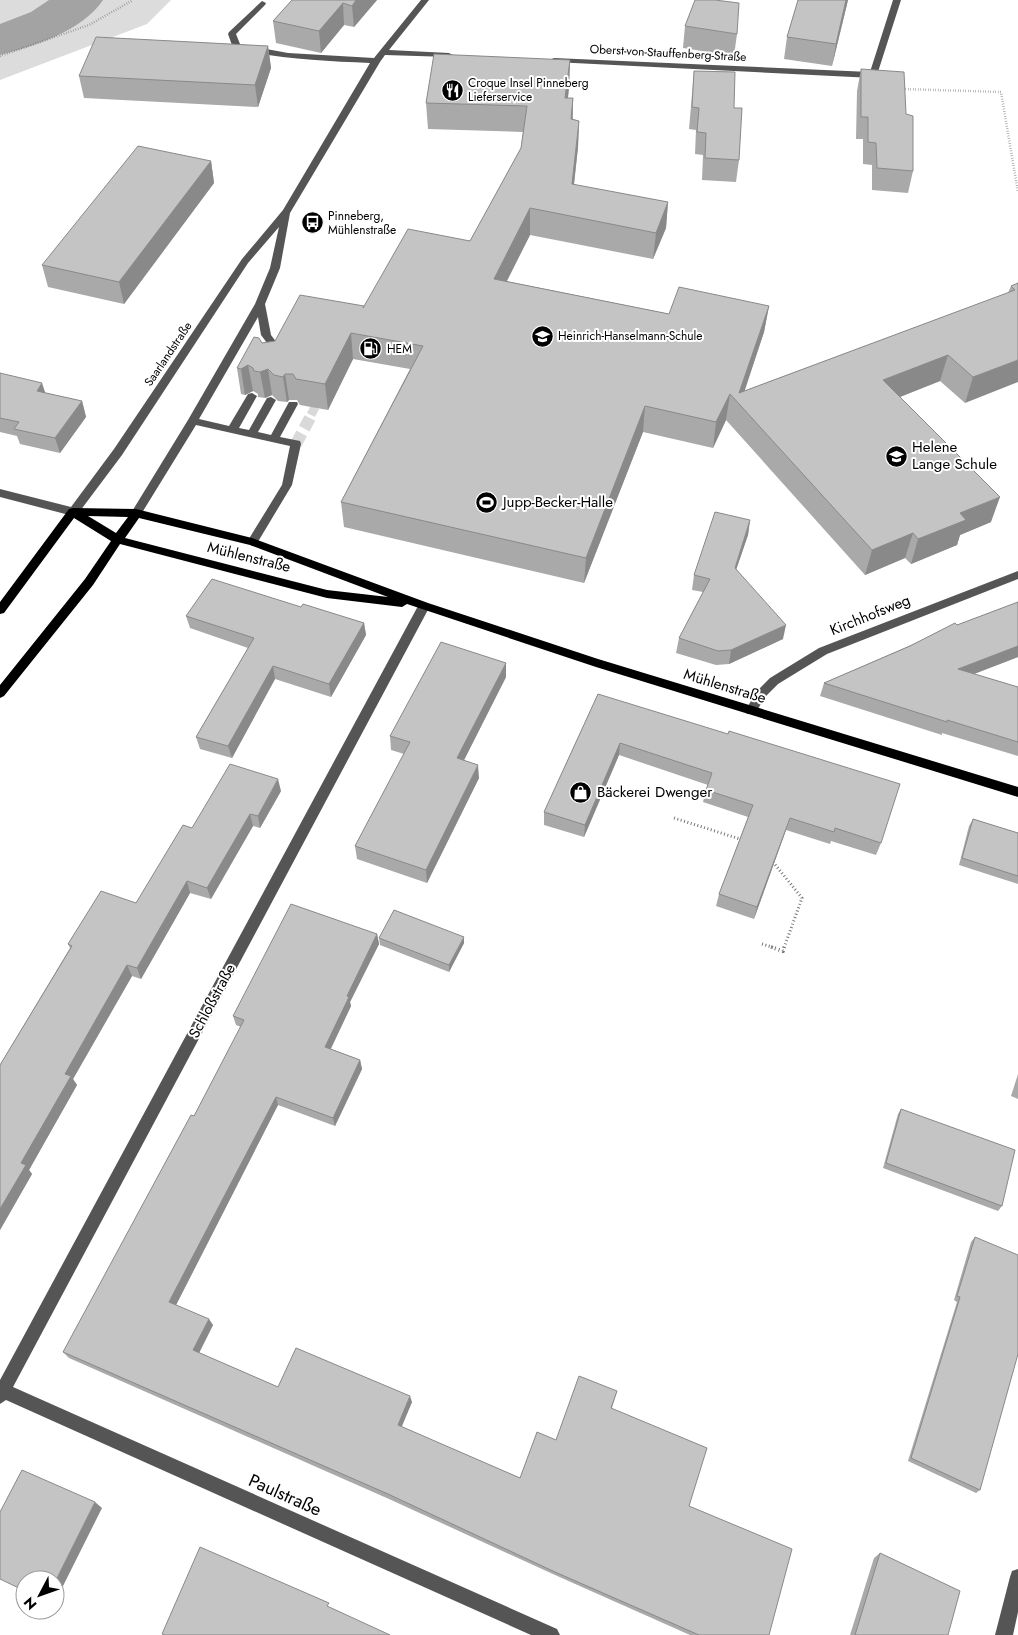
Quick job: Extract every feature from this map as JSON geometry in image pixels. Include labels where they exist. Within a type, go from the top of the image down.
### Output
[{"type":"main road","name":"Mühlenstraße","points":[[73,512],[136,513],[252,542],[424,606],[596,663],[1018,792]]},
{"type":"main road","name":"Mühlenstraße","points":[[73,512],[119,540],[327,594],[424,606]]},
{"type":"main road","points":[[0,610],[73,512]]},
{"type":"main road","points":[[0,693],[78,597],[136,513]]},
{"type":"street","name":"Saarlandstraße","points":[[73,512],[118,452],[245,261],[287,211],[376,61],[425,0]]},
{"type":"street","points":[[873,75],[896,0]]},
{"type":"street","points":[[262,3],[232,34],[236,46],[256,52],[312,59],[376,61]]},
{"type":"street","points":[[383,52],[461,56]]},
{"type":"street","name":"Oberst-von-Stauffenberg-Straße","points":[[540,60],[873,75]]},
{"type":"street","name":"Saarlandstraße","points":[[136,513],[193,422],[260,304],[275,268],[287,211]]},
{"type":"street","points":[[260,304],[266,335],[278,351],[270,365]]},
{"type":"street","points":[[232,430],[252,396]]},
{"type":"street","points":[[252,434],[272,400]]},
{"type":"street","points":[[274,439],[293,404]]},
{"type":"street","points":[[193,422],[296,444],[287,485],[252,542]]},
{"type":"street","name":"Mühlenstraße","points":[[0,493],[73,512]]},
{"type":"street","name":"Kirchhofsweg","points":[[751,711],[761,694],[774,680],[823,651],[1018,575]]},
{"type":"street","name":"Schloßstraße","points":[[1,1394],[424,606]]},
{"type":"street","name":"Paulstraße","points":[[1,1394],[551,1635]]},
{"type":"street","points":[[1004,1635],[1018,1577]]},
{"type":"path","points":[[0,56],[89,25],[133,0]]},
{"type":"path","points":[[873,75],[897,88],[1001,92],[1018,192]]},
{"type":"path","points":[[674,818],[750,843]]},
{"type":"path","points":[[762,944],[782,951],[802,898],[772,861]]},
{"type":"shaded area","points":[[0,0],[171,0],[147,24],[0,80]]},
{"type":"building","points":[[292,0],[356,0],[352,6],[343,3],[319,31],[273,21]]},
{"type":"building","points":[[695,0],[739,3],[737,34],[685,26]]},
{"type":"building","points":[[798,0],[846,0],[836,44],[787,37]]},
{"type":"building","points":[[96,37],[268,46],[255,85],[79,76]]},
{"type":"building","points":[[434,54],[570,60],[565,98],[573,98],[571,119],[579,121],[572,184],[668,202],[656,233],[530,208],[494,279],[669,314],[679,287],[769,306],[739,393],[1015,290],[1011,286],[1018,283],[1018,360],[973,377],[948,355],[883,380],[1000,497],[960,513],[966,520],[918,539],[913,533],[872,550],[730,394],[716,422],[645,406],[586,558],[341,502],[423,346],[351,333],[325,384],[296,379],[293,374],[285,374],[283,377],[274,375],[268,369],[260,372],[254,371],[248,365],[241,369],[237,368],[254,337],[259,338],[262,343],[275,341],[300,295],[364,306],[363,308],[408,229],[470,241],[521,148],[527,106],[426,103]]},
{"type":"building","points":[[861,69],[904,72],[906,114],[913,116],[913,171],[877,168],[876,143],[868,142],[868,117],[861,117]]},
{"type":"building","points":[[694,71],[735,72],[734,108],[742,108],[739,160],[705,158],[706,133],[697,132],[699,108],[692,107]]},
{"type":"building","points":[[138,146],[211,161],[119,282],[42,265]]},
{"type":"building","points":[[0,373],[42,383],[37,391],[82,401],[55,438],[14,429],[19,422],[0,418]]},
{"type":"building","points":[[715,512],[750,520],[735,568],[786,625],[731,650],[718,651],[679,638],[710,579],[694,575]]},
{"type":"building","points":[[212,579],[301,607],[303,604],[364,623],[329,684],[273,666],[228,746],[196,737],[254,638],[186,616]]},
{"type":"building","points":[[1018,602],[1018,646],[958,669],[1018,687],[1018,742],[947,720],[947,722],[824,683],[910,646],[955,623],[957,625]]},
{"type":"building","points":[[441,642],[506,663],[457,758],[478,765],[426,870],[355,846],[410,742],[390,736]]},
{"type":"building","points":[[598,694],[728,734],[729,731],[900,784],[881,843],[835,828],[834,832],[790,818],[757,907],[719,894],[753,805],[706,790],[712,773],[620,743],[585,825],[544,812]]},
{"type":"building","points":[[230,764],[278,779],[258,816],[250,814],[207,888],[187,881],[137,968],[127,965],[65,1074],[71,1076],[21,1163],[26,1165],[0,1209],[0,1065],[72,946],[68,944],[101,891],[136,903],[183,825],[192,828]]},
{"type":"building","points":[[973,819],[1018,833],[1018,876],[962,858]]},
{"type":"building","points":[[291,904],[377,934],[325,1047],[360,1060],[333,1118],[276,1097],[169,1302],[209,1319],[193,1350],[278,1387],[296,1348],[410,1396],[398,1425],[520,1478],[537,1432],[556,1440],[579,1376],[617,1391],[611,1408],[707,1448],[689,1506],[792,1549],[769,1635],[699,1635],[555,1572],[388,1494],[63,1352],[191,1115],[194,1116],[244,1020],[233,1016]]},
{"type":"building","points":[[394,910],[464,937],[449,965],[379,938]]},
{"type":"building","points":[[901,1109],[1015,1150],[1002,1206],[886,1163]]},
{"type":"building","points":[[975,1237],[1018,1255],[1018,1354],[980,1490],[911,1458],[960,1297],[957,1296]]},
{"type":"building","points":[[22,1470],[95,1502],[61,1570],[15,1570],[15,1586],[0,1579],[0,1512]]},
{"type":"building","points":[[200,1547],[329,1603],[327,1606],[390,1635],[162,1634]]},
{"type":"building","points":[[880,1553],[960,1591],[948,1635],[855,1635]]},
{"type":"waterway","points":[[0,41],[48,22],[80,0]]},
{"type":"tunnel","points":[[311,415],[322,394]]},
{"type":"tunnel","points":[[296,444],[312,414]]},
{"type":"place","name":"Croque Insel Pinneberg Lieferservice","points":[[452,90]]},
{"type":"place","name":"Pinneberg, Mühlenstraße","points":[[312,223]]},
{"type":"place","name":"Heinrich-Hanselmann-Schule","points":[[542,336]]},
{"type":"place","name":"HEM","points":[[371,349]]},
{"type":"place","name":"Helene Lange Schule","points":[[896,456]]},
{"type":"place","name":"Jupp-Becker-Halle","points":[[487,502]]},
{"type":"place","name":"Bäckerei Dwenger","points":[[581,792]]}]
